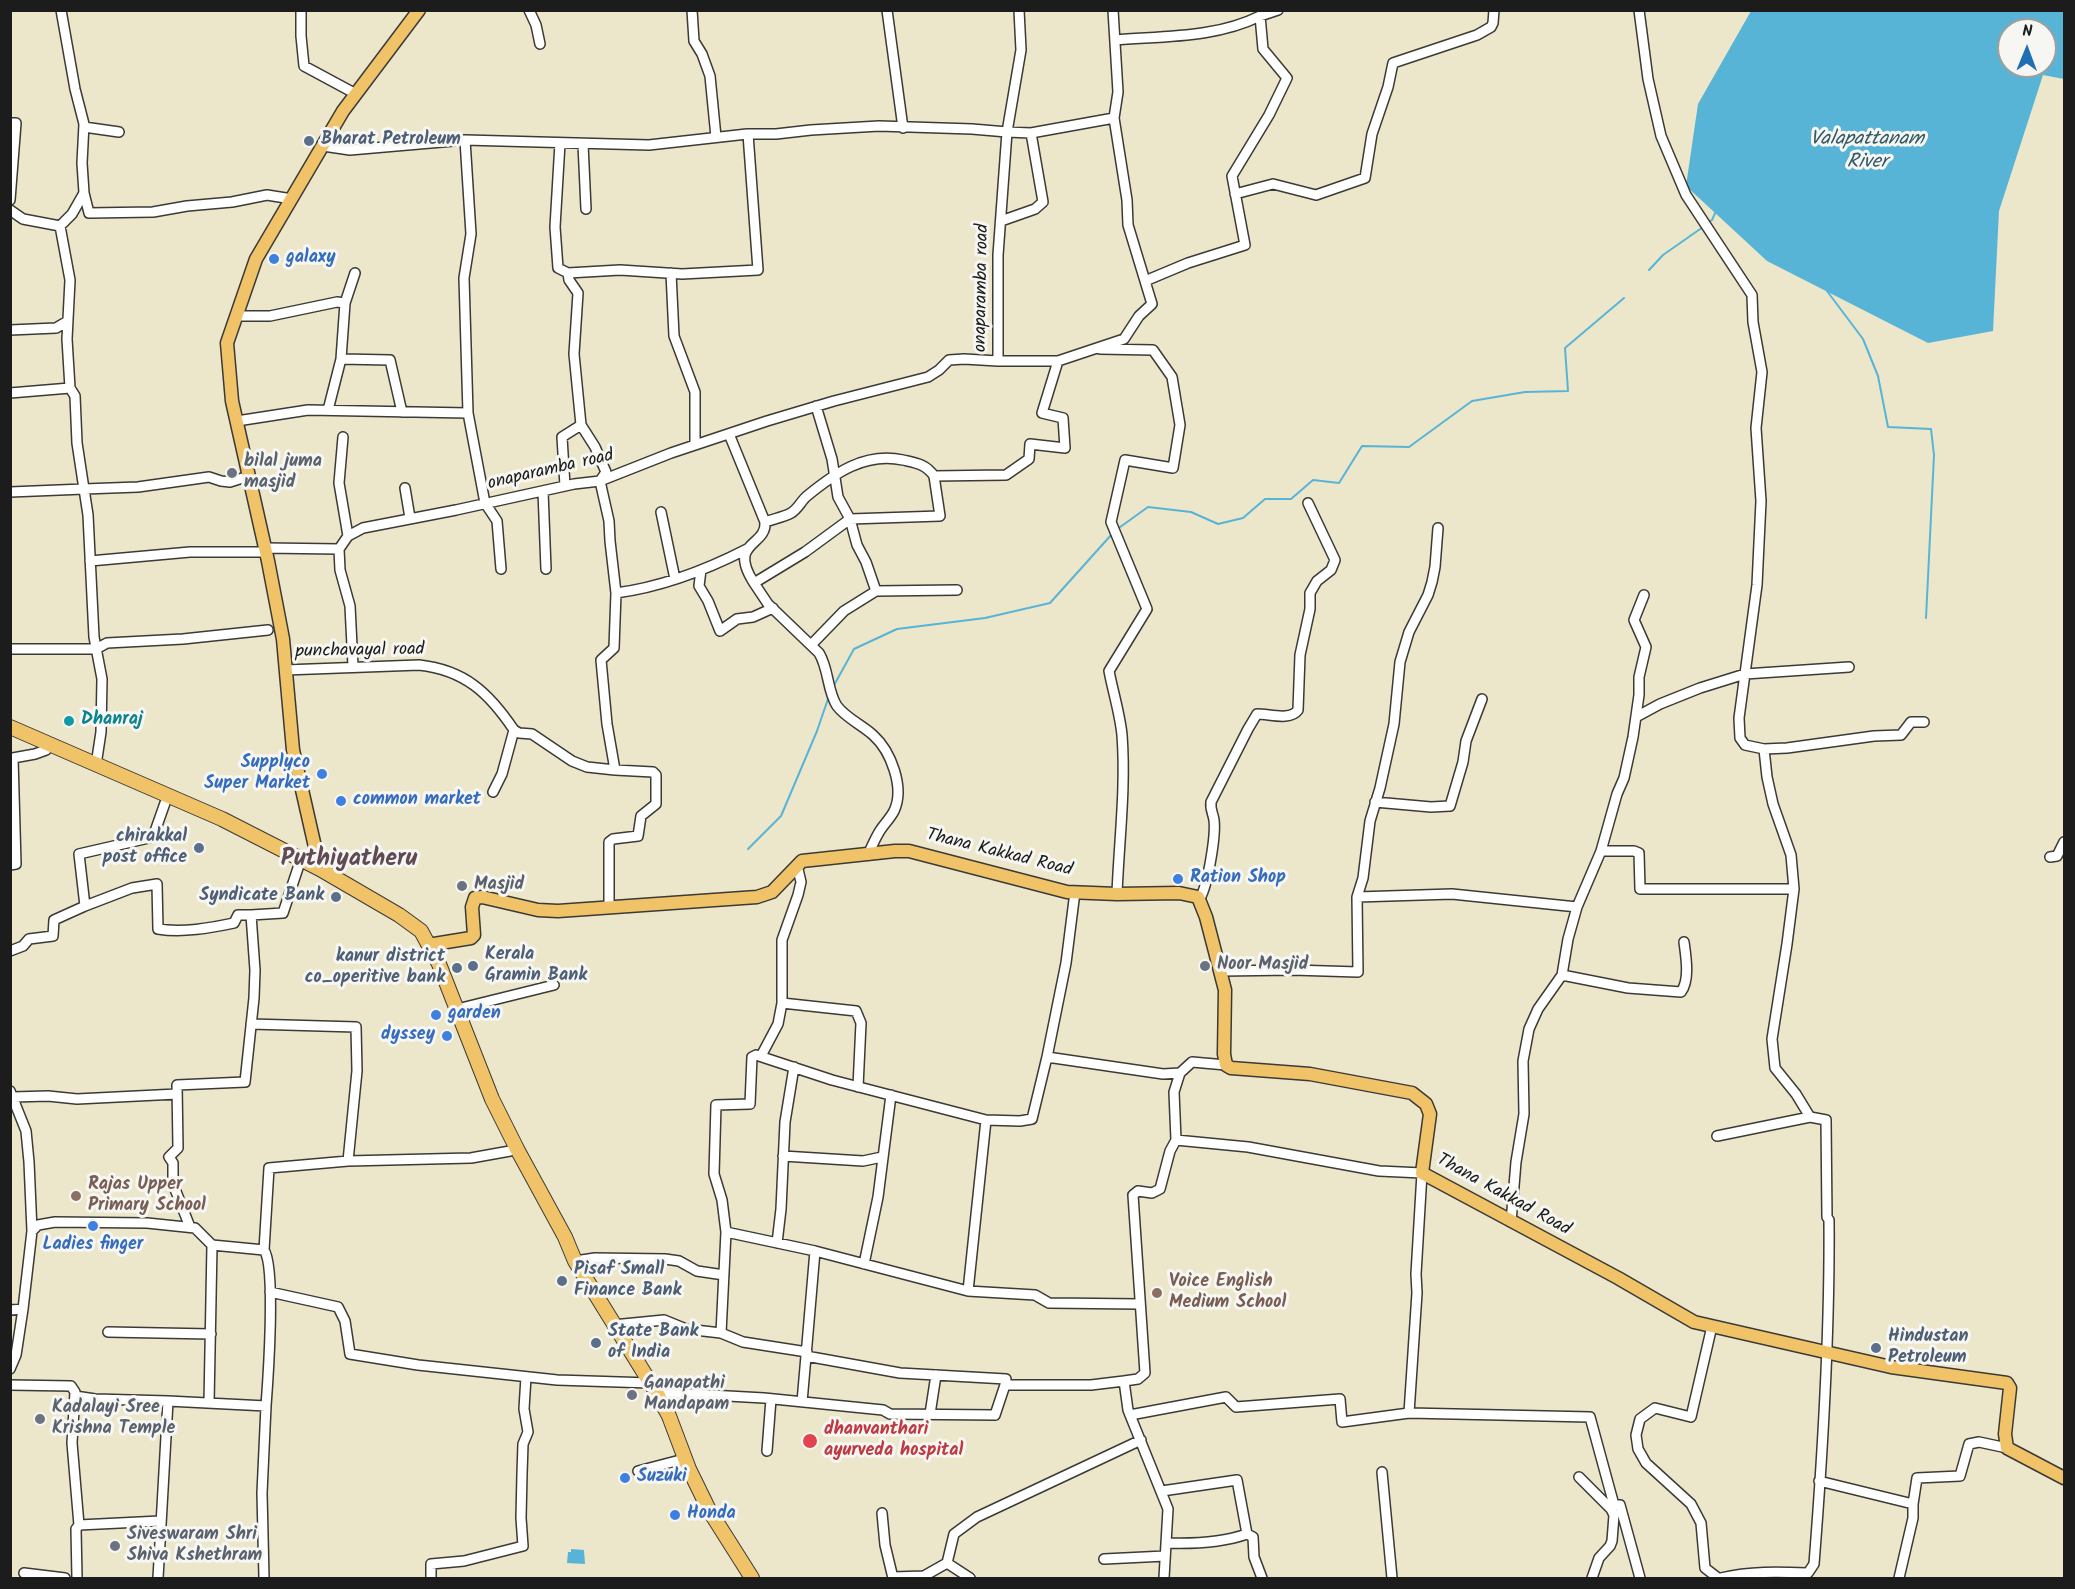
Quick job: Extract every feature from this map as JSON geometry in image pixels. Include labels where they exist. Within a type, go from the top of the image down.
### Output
[{"type":"highway","points":[[10,727],[166,800],[222,819],[365,900],[427,943],[437,982],[501,1133],[565,1237],[574,1258],[669,1416],[684,1459],[709,1510],[752,1578]]},
{"type":"highway","points":[[10,733],[96,765],[166,800]]},
{"type":"highway","points":[[300,863],[320,868],[399,915],[427,943],[439,964],[513,1150]]},
{"type":"main road","points":[[320,868],[293,750],[283,639],[266,550],[232,401],[227,343],[256,259],[356,94],[419,10]]},
{"type":"main road","name":"Thana Kakkad Road","points":[[797,865],[808,859],[909,851],[1075,892],[1179,893],[1200,898]]},
{"type":"main road","points":[[427,943],[471,938],[474,935],[472,907],[475,898],[482,897],[538,910],[558,911],[757,897],[772,892],[797,865]]},
{"type":"main road","points":[[1200,898],[1221,971],[1226,1002],[1224,1054],[1226,1065]]},
{"type":"main road","name":"Thana Kakkad Road","points":[[1226,1065],[1231,1068],[1310,1074],[1412,1094],[1426,1104],[1430,1114],[1422,1173],[1618,1278],[1694,1322],[1891,1366],[2007,1383],[2010,1388],[2005,1434],[2007,1448]]},
{"type":"main road","points":[[2007,1448],[2064,1478]]},
{"type":"street","points":[[62,10],[75,89],[84,127],[82,162],[84,193],[89,213],[153,212],[267,195],[292,199]]},
{"type":"street","points":[[301,10],[304,66],[356,94]]},
{"type":"street","points":[[529,10],[536,25],[540,44]]},
{"type":"street","points":[[692,10],[694,41],[702,54],[710,76],[716,137]]},
{"type":"street","points":[[887,10],[903,128]]},
{"type":"street","name":"onaparamba road","points":[[348,536],[363,528],[565,486],[600,481],[696,445],[816,406],[928,377],[949,360],[955,358],[998,361],[998,255],[1007,132],[1021,50],[1020,10]]},
{"type":"street","points":[[998,361],[1058,361],[1095,350],[1124,339],[1139,316],[1152,304],[1128,225],[1127,200],[1114,117],[1118,92],[1113,10]]},
{"type":"street","points":[[1115,40],[1209,33],[1244,24],[1278,10]]},
{"type":"street","points":[[1235,194],[1273,184],[1316,195],[1365,178],[1371,134],[1394,63],[1477,35],[1491,27],[1494,10]]},
{"type":"street","points":[[1639,10],[1648,79],[1661,136],[1686,195],[1752,295],[1753,322],[1762,372],[1756,422],[1761,501],[1757,585],[1739,718],[1740,738],[1744,745],[1764,749],[1787,748],[1874,736],[1901,735],[1911,722],[1924,722]]},
{"type":"street","points":[[1145,281],[1188,263],[1245,245],[1232,176],[1269,115],[1287,78],[1263,49],[1260,16]]},
{"type":"street","points":[[323,146],[350,150],[465,140],[649,145],[748,134],[879,126],[1031,133],[1114,117]]},
{"type":"street","points":[[10,123],[16,123],[10,200]]},
{"type":"street","points":[[84,127],[118,132]]},
{"type":"street","points":[[1001,221],[1035,209],[1043,202],[1031,133]]},
{"type":"street","points":[[560,143],[555,227],[558,268],[568,273],[620,270],[670,273],[758,270],[748,134]]},
{"type":"street","points":[[465,140],[471,234],[464,278],[468,413],[485,503],[497,521],[501,569]]},
{"type":"street","points":[[583,144],[586,208]]},
{"type":"street","points":[[60,226],[72,214],[84,193]]},
{"type":"street","points":[[10,210],[23,219],[60,226]]},
{"type":"street","points":[[60,226],[70,280],[68,321],[70,388],[75,396],[77,443],[84,489],[90,561],[92,613],[102,679],[101,732],[96,765]]},
{"type":"street","points":[[328,410],[341,358],[345,303],[355,273]]},
{"type":"street","points":[[568,273],[569,280],[578,293],[574,354],[580,425],[595,447],[606,472],[600,481],[609,521],[616,593],[614,648],[601,660],[607,724],[615,770]]},
{"type":"street","points":[[670,273],[674,336],[695,392],[696,445]]},
{"type":"street","points":[[236,316],[270,316],[337,302],[345,303]]},
{"type":"street","points":[[10,330],[56,328],[68,321]]},
{"type":"street","points":[[1095,350],[1153,350],[1172,377],[1180,425],[1173,468],[1125,460],[1111,522],[1147,609],[1109,671],[1121,731],[1124,762],[1117,894]]},
{"type":"street","points":[[341,358],[390,360],[402,412]]},
{"type":"street","points":[[934,476],[1006,475],[1029,459],[1030,444],[1065,448],[1063,418],[1042,413],[1058,361]]},
{"type":"street","points":[[10,393],[70,388]]},
{"type":"street","points":[[816,406],[832,459],[838,497],[850,519],[857,545],[866,562],[876,591]]},
{"type":"street","points":[[237,421],[308,410],[468,413]]},
{"type":"street","points":[[565,486],[562,437],[580,425]]},
{"type":"street","points":[[729,434],[765,522],[765,530],[747,549],[744,556],[746,567],[754,583],[773,608],[811,645],[824,662],[836,704],[881,742],[895,770],[897,788],[894,811],[878,834],[868,855]]},
{"type":"street","points":[[343,437],[339,483],[348,536],[339,549],[340,570],[350,606],[353,666]]},
{"type":"street","points":[[754,583],[805,552],[850,519],[940,516],[934,476],[925,466],[882,458],[860,462],[834,474],[805,497],[793,512],[765,522]]},
{"type":"street","points":[[10,492],[138,487],[209,477],[230,482],[249,476]]},
{"type":"street","points":[[405,488],[410,518]]},
{"type":"street","points":[[543,491],[546,569]]},
{"type":"street","points":[[1200,898],[1205,890],[1210,864],[1214,821],[1210,810],[1211,802],[1248,729],[1257,714],[1289,716],[1298,710],[1299,655],[1308,620],[1310,593],[1317,581],[1331,570],[1335,560],[1308,502]]},
{"type":"street","points":[[661,512],[675,579]]},
{"type":"street","points":[[1221,971],[1358,972],[1357,897],[1363,878],[1370,821],[1394,724],[1400,662],[1409,632],[1432,582],[1438,528]]},
{"type":"street","points":[[90,561],[190,552],[339,549]]},
{"type":"street","points":[[616,593],[675,579],[747,549]]},
{"type":"street","points":[[701,570],[699,586],[708,601],[720,631],[737,619],[753,617],[773,608]]},
{"type":"street","points":[[811,645],[844,610],[876,591],[957,590]]},
{"type":"street","points":[[1511,1222],[1516,1162],[1524,1114],[1523,1061],[1528,1029],[1538,1009],[1562,975],[1568,939],[1577,907],[1601,851],[1629,760],[1636,717],[1639,677],[1646,648],[1634,620],[1644,596]]},
{"type":"street","points":[[10,649],[96,649],[107,643],[183,639],[268,630]]},
{"type":"street","name":"punchavayal road","points":[[285,670],[419,664],[440,668],[471,680],[514,730],[519,733],[532,734],[572,761],[587,766],[654,773],[657,801],[641,816],[638,836],[613,839],[609,842],[609,907]]},
{"type":"street","points":[[1636,717],[1660,704],[1700,688],[1745,674],[1849,668]]},
{"type":"street","points":[[1376,802],[1431,807],[1450,806],[1458,782],[1469,731],[1482,699]]},
{"type":"street","points":[[493,792],[502,774],[514,730]]},
{"type":"street","points":[[10,865],[16,864],[13,758],[35,754],[49,747]]},
{"type":"street","points":[[1764,749],[1773,804],[1791,855],[1794,889],[1772,1039],[1775,1068],[1796,1094],[1810,1118]]},
{"type":"street","points":[[85,906],[79,855],[153,837],[166,800]]},
{"type":"street","points":[[2050,857],[2057,856],[2064,842]]},
{"type":"street","points":[[1601,851],[1634,850],[1639,853],[1640,890],[1794,889]]},
{"type":"street","points":[[10,951],[23,946],[29,939],[53,936],[54,920],[132,888],[157,884],[158,929],[170,931],[211,928],[234,923],[238,915],[284,913],[300,863]]},
{"type":"street","points":[[761,1056],[778,1024],[782,1003],[782,940],[801,882],[797,865]]},
{"type":"street","points":[[721,1333],[726,1232],[722,1200],[714,1174],[716,1105],[750,1104],[752,1057],[761,1056],[832,1080],[986,1120],[1032,1119],[1066,963],[1075,892]]},
{"type":"street","points":[[1357,897],[1452,894],[1577,907]]},
{"type":"street","points":[[190,1227],[173,1184],[173,1163],[169,1157],[178,1148],[177,1084],[245,1082],[255,970],[251,915]]},
{"type":"street","points":[[1562,975],[1628,988],[1681,992],[1684,987],[1686,960],[1684,942]]},
{"type":"street","points":[[457,1009],[554,985]]},
{"type":"street","points":[[782,1003],[856,1011],[861,1023],[858,1087]]},
{"type":"street","points":[[251,1024],[356,1026],[357,1071],[348,1161]]},
{"type":"street","points":[[1047,1057],[1144,1072],[1180,1073]]},
{"type":"street","points":[[1005,1385],[1091,1385],[1138,1378],[1145,1373],[1133,1195],[1138,1191],[1152,1193],[1160,1189],[1170,1150],[1176,1140],[1174,1092],[1180,1073],[1192,1062],[1226,1065]]},
{"type":"street","points":[[777,1243],[785,1122],[794,1067]]},
{"type":"street","points":[[10,1369],[16,1355],[32,1231],[26,1131],[12,1094],[77,1099],[177,1094]]},
{"type":"street","points":[[864,1264],[878,1197],[891,1095]]},
{"type":"street","points":[[1712,1326],[1691,1417],[1655,1408],[1640,1419],[1636,1435],[1638,1449],[1646,1463],[1691,1504],[1701,1523],[1705,1568],[1720,1578],[1762,1571],[1808,1576],[1814,1564],[1827,1351],[1830,1272],[1826,1120],[1810,1118],[1717,1136]]},
{"type":"street","points":[[968,1291],[986,1120]]},
{"type":"street","points":[[1176,1140],[1248,1147],[1379,1171],[1422,1173],[1409,1413]]},
{"type":"street","points":[[264,1578],[262,1493],[270,1292],[268,1255],[264,1250],[269,1168],[348,1161],[471,1158],[513,1150]]},
{"type":"street","points":[[783,1156],[863,1161],[882,1157]]},
{"type":"street","points":[[32,1231],[38,1225],[56,1222],[147,1223],[195,1228],[212,1245],[264,1250]]},
{"type":"street","points":[[726,1232],[815,1251],[968,1291],[1035,1295],[1049,1303],[1139,1304]]},
{"type":"street","points":[[209,1403],[212,1245]]},
{"type":"street","points":[[802,1402],[815,1251]]},
{"type":"street","points":[[574,1258],[665,1259],[679,1262],[697,1272],[724,1275]]},
{"type":"street","points":[[270,1292],[338,1307],[345,1321],[350,1354],[418,1365],[883,1410],[890,1414],[995,1415],[1006,1379],[900,1373],[743,1342],[721,1333],[686,1329],[663,1320],[613,1324]]},
{"type":"street","points":[[10,1310],[23,1309]]},
{"type":"street","points":[[108,1332],[210,1334]]},
{"type":"street","points":[[930,1414],[936,1375]]},
{"type":"street","points":[[431,1578],[431,1564],[464,1561],[524,1546],[521,1518],[524,1444],[528,1432],[524,1409],[526,1377]]},
{"type":"street","points":[[1124,1381],[1130,1414],[1168,1509],[1164,1578]]},
{"type":"street","points":[[10,1385],[71,1386],[75,1396],[72,1443],[79,1525]]},
{"type":"street","points":[[75,1396],[95,1399],[266,1406]]},
{"type":"street","points":[[1130,1414],[1226,1397],[1236,1407],[1340,1399],[1342,1422],[1409,1413],[1590,1417],[1614,1505],[1620,1504],[1640,1578],[1635,1578]]},
{"type":"street","points":[[767,1451],[771,1399]]},
{"type":"street","points":[[158,1578],[168,1401]]},
{"type":"street","points":[[882,1513],[885,1545],[893,1577],[924,1576],[947,1563],[954,1534],[977,1517],[1141,1440]]},
{"type":"street","points":[[1899,1578],[1913,1518],[1917,1478],[1960,1476],[1969,1444],[1979,1442],[2007,1448]]},
{"type":"street","points":[[638,1471],[684,1459]]},
{"type":"street","points":[[1382,1472],[1392,1578]]},
{"type":"street","points":[[1579,1477],[1611,1509],[1614,1515],[1610,1546],[1599,1558],[1592,1578]]},
{"type":"street","points":[[1162,1491],[1237,1480],[1247,1534]]},
{"type":"street","points":[[1820,1481],[1913,1504]]},
{"type":"street","points":[[77,1578],[75,1529],[79,1525],[160,1521]]},
{"type":"street","points":[[1166,1543],[1192,1544],[1222,1541],[1247,1534],[1253,1537],[1254,1557],[1262,1578]]},
{"type":"street","points":[[1104,1559],[1165,1556]]},
{"type":"street","points":[[947,1563],[970,1578]]},
{"type":"street","points":[[24,1573],[64,1578]]},
{"type":"water","name":"Valapattanam River","points":[[1751,11],[2064,11],[2064,79],[2057,78],[2057,18],[1997,18],[1997,78],[2042,78],[1999,211],[1993,331],[1928,343],[1767,261],[1686,186],[1698,104]]},
{"type":"water","points":[[571,1549],[584,1550],[585,1564],[567,1563],[568,1552],[571,1552]]},
{"type":"waterway","points":[[1707,223],[1712,220],[1716,211]]},
{"type":"waterway","points":[[1649,270],[1663,255],[1703,227]]},
{"type":"waterway","points":[[1827,291],[1863,339],[1878,376],[1888,427],[1931,429],[1934,455],[1926,618]]},
{"type":"waterway","points":[[1116,530],[1148,507],[1191,512],[1218,524],[1243,518],[1265,499],[1291,499],[1313,480],[1339,483],[1362,446],[1409,447],[1472,401],[1525,392],[1568,391],[1565,348],[1624,298]]},
{"type":"waterway","points":[[833,687],[854,649],[897,629],[985,618],[1050,603],[1112,534]]},
{"type":"waterway","points":[[748,849],[781,816],[828,699]]},
{"type":"place","name":"Bharat Petroleum","points":[[309,141]]},
{"type":"place","name":"galaxy","points":[[274,259]]},
{"type":"place","name":"bilal juma masjid","points":[[232,473]]},
{"type":"place","name":"Dhanraj","points":[[69,721]]},
{"type":"place","name":"Supplyco Super Market","points":[[322,774]]},
{"type":"place","name":"common market","points":[[341,801]]},
{"type":"place","name":"chirakkal post office","points":[[199,848]]},
{"type":"place","name":"Ration Shop","points":[[1178,879]]},
{"type":"place","name":"Masjid","points":[[462,886]]},
{"type":"place","name":"Syndicate Bank","points":[[336,897]]},
{"type":"place","name":"Kerala Gramin Bank","points":[[473,966]]},
{"type":"place","name":"Noor Masjid","points":[[1205,966]]},
{"type":"place","name":"kanur district co_operitive bank","points":[[457,968]]},
{"type":"place","name":"garden","points":[[436,1015]]},
{"type":"place","name":"dyssey","points":[[447,1036]]},
{"type":"place","name":"Rajas Upper Primary School","points":[[76,1196]]},
{"type":"place","name":"Ladies finger","points":[[93,1226]]},
{"type":"place","name":"Pisaf Small Finance Bank","points":[[562,1281]]},
{"type":"place","name":"Voice English Medium School","points":[[1157,1293]]},
{"type":"place","name":"State Bank of India","points":[[596,1343]]},
{"type":"place","name":"Hindustan Petroleum","points":[[1876,1348]]},
{"type":"place","name":"Ganapathi Mandapam","points":[[632,1395]]},
{"type":"place","name":"Kadalayi Sree Krishna Temple","points":[[40,1419]]},
{"type":"place","name":"dhanvanthari ayurveda hospital","points":[[810,1441]]},
{"type":"place","name":"Suzuki","points":[[625,1478]]},
{"type":"place","name":"Honda","points":[[675,1515]]},
{"type":"place","name":"Siveswaram Shri Shiva Kshethram","points":[[115,1546]]},
{"type":"district","name":"Puthiyatheru","points":[[349,861]]}]
